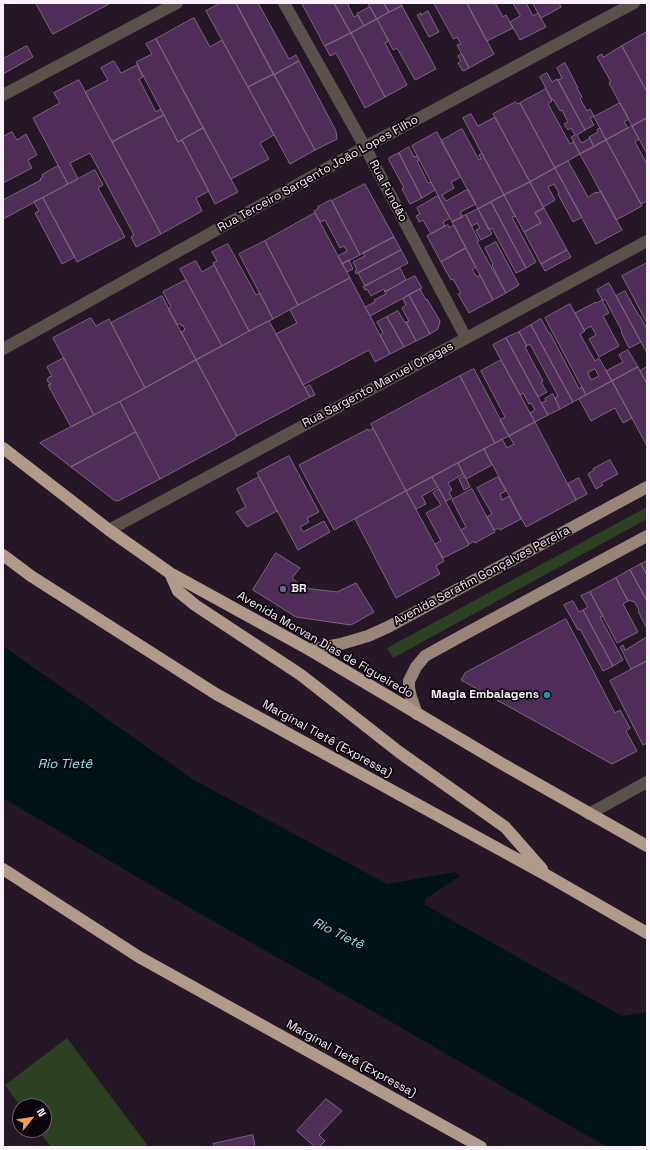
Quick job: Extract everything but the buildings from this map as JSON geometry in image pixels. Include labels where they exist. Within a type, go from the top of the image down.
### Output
[{"type":"highway","name":"Avenida Morvan Dias de Figueiredo","points":[[3,448],[109,530],[170,573],[310,650],[417,714],[647,846]]},
{"type":"highway","name":"Marginal Tietê (Expressa)","points":[[3,555],[31,576],[216,694],[548,876],[647,933]]},
{"type":"highway","points":[[170,573],[178,591],[195,605],[301,675],[399,752],[505,827],[548,876]]},
{"type":"highway","name":"Marginal Tietê (Expressa)","points":[[3,869],[139,957],[481,1147]]},
{"type":"main road","name":"Avenida Serafim Gonçalves Pereira","points":[[310,650],[341,644],[368,636],[388,627],[647,487]]},
{"type":"main road","points":[[417,714],[411,697],[409,681],[416,667],[425,656],[647,536]]},
{"type":"street","points":[[3,95],[177,3]]},
{"type":"street","name":"Rua Fundão","points":[[284,3],[365,147],[466,338]]},
{"type":"street","name":"Rua Terceiro Sargento João Lopes Filho","points":[[3,349],[365,147],[634,3]]},
{"type":"street","name":"Rua Sargento Manuel Chagas","points":[[109,530],[647,242]]},
{"type":"street","points":[[589,814],[647,782]]},
{"type":"green space","points":[[647,507],[647,519],[393,658],[387,648]]},
{"type":"green space","points":[[67,1038],[148,1146],[51,1147],[44,1138],[52,1138],[52,1098],[14,1098],[5,1085]]},
{"type":"water","name":"Rio Tietê","points":[[3,646],[194,780],[387,884],[455,872],[460,876],[425,899],[425,905],[622,1016],[647,1012],[647,1147],[608,1147],[376,1013],[195,911],[3,798]]},
{"type":"place","name":"BR","points":[[283,589]]},
{"type":"place","name":"Magia Embalagens","points":[[547,695]]}]
